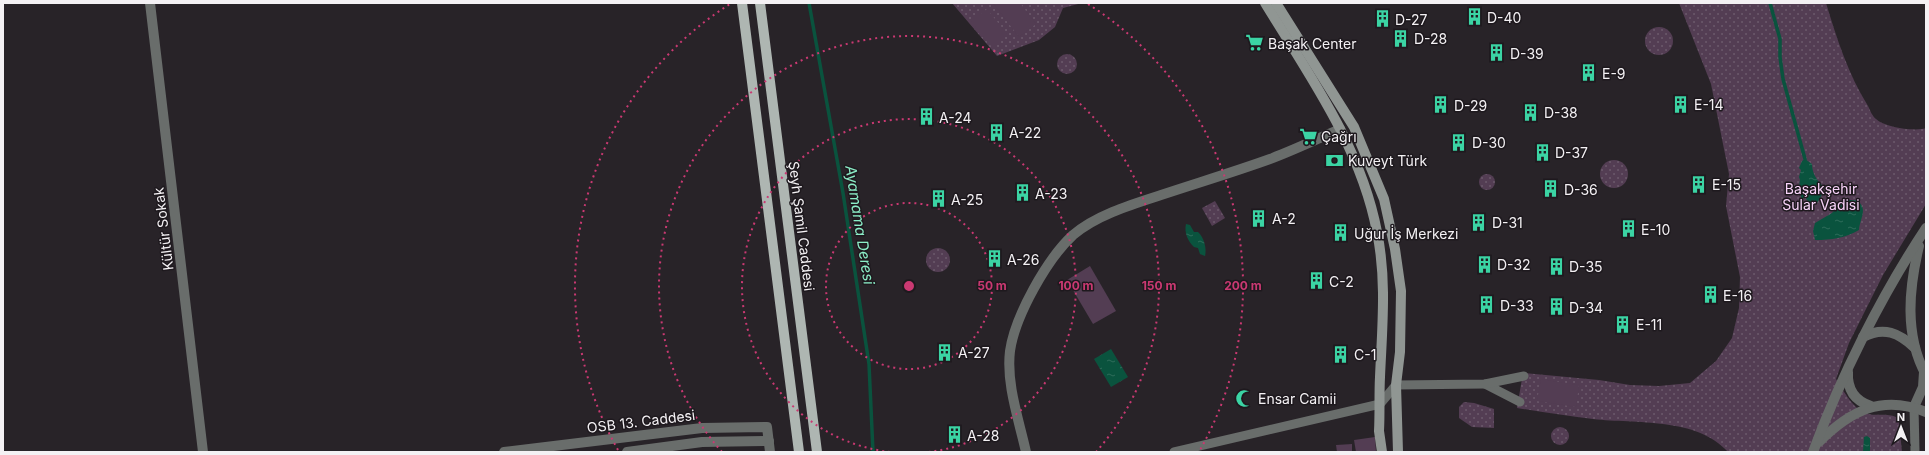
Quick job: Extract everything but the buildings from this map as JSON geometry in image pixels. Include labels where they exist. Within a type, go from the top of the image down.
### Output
[{"type":"main road","points":[[742,3],[799,452]]},
{"type":"main road","name":"Şeyh Şamil Caddesi","points":[[760,3],[817,452]]},
{"type":"main road","points":[[1265,3],[1319,91],[1350,148],[1364,184],[1378,232],[1383,272],[1379,431],[1382,452]]},
{"type":"main road","points":[[1276,3],[1354,128],[1384,199],[1395,249],[1401,291],[1400,352],[1396,385],[1398,452]]},
{"type":"street","name":"Kültür Sokak","points":[[150,3],[203,452]]},
{"type":"street","points":[[1026,452],[1012,386],[1010,352],[1014,329],[1033,290],[1052,261],[1073,235],[1102,217],[1134,204],[1271,159],[1340,129]]},
{"type":"street","points":[[1814,449],[1848,367],[1863,337],[1923,232]]},
{"type":"street","points":[[1915,452],[1914,407],[1923,387],[1925,373],[1915,348],[1911,323],[1910,296],[1923,232]]},
{"type":"street","points":[[1863,337],[1874,332],[1887,331],[1904,338],[1915,348]]},
{"type":"street","points":[[1848,367],[1848,381],[1852,393],[1860,402],[1871,406]]},
{"type":"street","points":[[1174,452],[1380,404],[1396,385],[1485,384],[1524,376]]},
{"type":"street","points":[[1485,384],[1520,402]]},
{"type":"street","points":[[1814,449],[1842,421],[1856,412],[1871,406],[1891,405],[1914,407],[1926,412]]},
{"type":"street","name":"OSB 13. Caddesi","points":[[504,452],[702,428],[767,427],[770,452]]},
{"type":"street","name":"OSB 13. Caddesi","points":[[627,452],[702,442],[769,441]]},
{"type":"green space","points":[[952,3],[1082,3],[1063,8],[1055,27],[1039,40],[997,56]]},
{"type":"green space","points":[[993,3],[1020,3],[1036,24],[1019,37]]},
{"type":"green space","name":"Başakşehir Sular Vadisi","points":[[1679,3],[1826,3],[1849,69],[1873,116],[1880,122],[1892,126],[1907,129],[1926,128],[1926,204],[1883,275],[1849,343],[1836,379],[1849,400],[1858,409],[1871,415],[1889,415],[1896,417],[1899,422],[1902,452],[1728,452],[1715,441],[1700,433],[1683,427],[1646,422],[1593,419],[1517,408],[1523,373],[1599,380],[1630,385],[1659,386],[1690,383],[1716,361],[1732,338],[1739,308],[1740,277],[1726,206],[1729,174],[1711,84]]},
{"type":"green space","points":[[987,9],[1007,34],[991,46],[971,21]]},
{"type":"green space","points":[[1659,27],[1669,31],[1673,41],[1669,51],[1659,55],[1649,51],[1645,41],[1649,31]]},
{"type":"green space","points":[[1067,54],[1074,57],[1077,64],[1074,71],[1067,74],[1060,71],[1057,64],[1060,57]]},
{"type":"green space","points":[[1614,160],[1624,164],[1628,174],[1624,184],[1614,188],[1604,184],[1600,174],[1604,164]]},
{"type":"green space","points":[[1487,174],[1493,176],[1495,182],[1493,188],[1487,190],[1481,188],[1479,182],[1481,176]]},
{"type":"green space","points":[[1215,201],[1225,218],[1212,226],[1202,208]]},
{"type":"green space","points":[[933,248],[943,248],[950,255],[950,265],[943,272],[933,272],[926,265],[926,255]]},
{"type":"green space","points":[[1090,266],[1116,311],[1093,324],[1067,280]]},
{"type":"green space","points":[[1541,379],[1579,385],[1576,407],[1537,401]]},
{"type":"green space","points":[[1464,402],[1474,403],[1494,409],[1494,428],[1472,427],[1459,418],[1459,407]]},
{"type":"green space","points":[[1556,427],[1564,427],[1569,432],[1567,443],[1564,445],[1556,445],[1551,440],[1551,432]]},
{"type":"green space","points":[[1375,437],[1376,452],[1356,452],[1354,440]]},
{"type":"green space","points":[[1352,444],[1352,452],[1337,452],[1336,445]]},
{"type":"water","points":[[1805,159],[1812,164],[1815,176],[1823,186],[1821,190],[1823,193],[1817,203],[1809,203],[1805,197],[1802,199],[1800,194],[1801,189],[1799,187],[1799,177],[1801,170],[1799,168],[1802,161]]},
{"type":"water","points":[[1846,200],[1856,200],[1862,206],[1863,214],[1859,230],[1838,238],[1815,240],[1813,231],[1815,223],[1832,213],[1840,203]]},
{"type":"water","points":[[1186,224],[1190,225],[1194,232],[1198,232],[1202,237],[1206,253],[1205,256],[1200,254],[1198,248],[1194,247],[1188,239],[1186,234]]},
{"type":"water","points":[[1111,349],[1128,377],[1111,387],[1094,359]]},
{"type":"water","points":[[1867,436],[1870,438],[1870,452],[1863,452],[1864,437]]},
{"type":"waterway","name":"Ayamama Deresi","points":[[809,3],[843,193],[869,364],[873,452]]},
{"type":"waterway","points":[[1770,3],[1780,39],[1780,57],[1783,79],[1805,159]]},
{"type":"place","name":"D-40","points":[[1474,17]]},
{"type":"place","name":"D-27","points":[[1382,19]]},
{"type":"place","name":"D-28","points":[[1401,38]]},
{"type":"place","name":"Başak Center","points":[[1255,43]]},
{"type":"place","name":"D-39","points":[[1497,53]]},
{"type":"place","name":"E-9","points":[[1589,73]]},
{"type":"place","name":"E-14","points":[[1681,104]]},
{"type":"place","name":"D-29","points":[[1441,105]]},
{"type":"place","name":"D-38","points":[[1531,112]]},
{"type":"place","name":"A-24","points":[[926,117]]},
{"type":"place","name":"A-22","points":[[996,132]]},
{"type":"place","name":"Çağrı","points":[[1308,136]]},
{"type":"place","name":"D-30","points":[[1459,142]]},
{"type":"place","name":"D-37","points":[[1542,152]]},
{"type":"place","name":"Kuveyt Türk","points":[[1335,160]]},
{"type":"place","name":"E-15","points":[[1699,184]]},
{"type":"place","name":"D-36","points":[[1551,189]]},
{"type":"place","name":"A-23","points":[[1022,193]]},
{"type":"place","name":"A-25","points":[[938,199]]},
{"type":"place","name":"A-2","points":[[1259,218]]},
{"type":"place","name":"D-31","points":[[1479,222]]},
{"type":"place","name":"E-10","points":[[1628,229]]},
{"type":"place","name":"Uğur İş Merkezi","points":[[1341,233]]},
{"type":"place","name":"A-26","points":[[994,259]]},
{"type":"place","name":"D-32","points":[[1484,264]]},
{"type":"place","name":"D-35","points":[[1556,266]]},
{"type":"place","name":"C-2","points":[[1316,281]]},
{"type":"place","name":"E-16","points":[[1710,295]]},
{"type":"place","name":"D-33","points":[[1487,305]]},
{"type":"place","name":"D-34","points":[[1556,307]]},
{"type":"place","name":"E-11","points":[[1623,324]]},
{"type":"place","name":"A-27","points":[[945,352]]},
{"type":"place","name":"C-1","points":[[1341,354]]},
{"type":"place","name":"Ensar Camii","points":[[1245,398]]},
{"type":"place","name":"A-28","points":[[954,435]]}]
